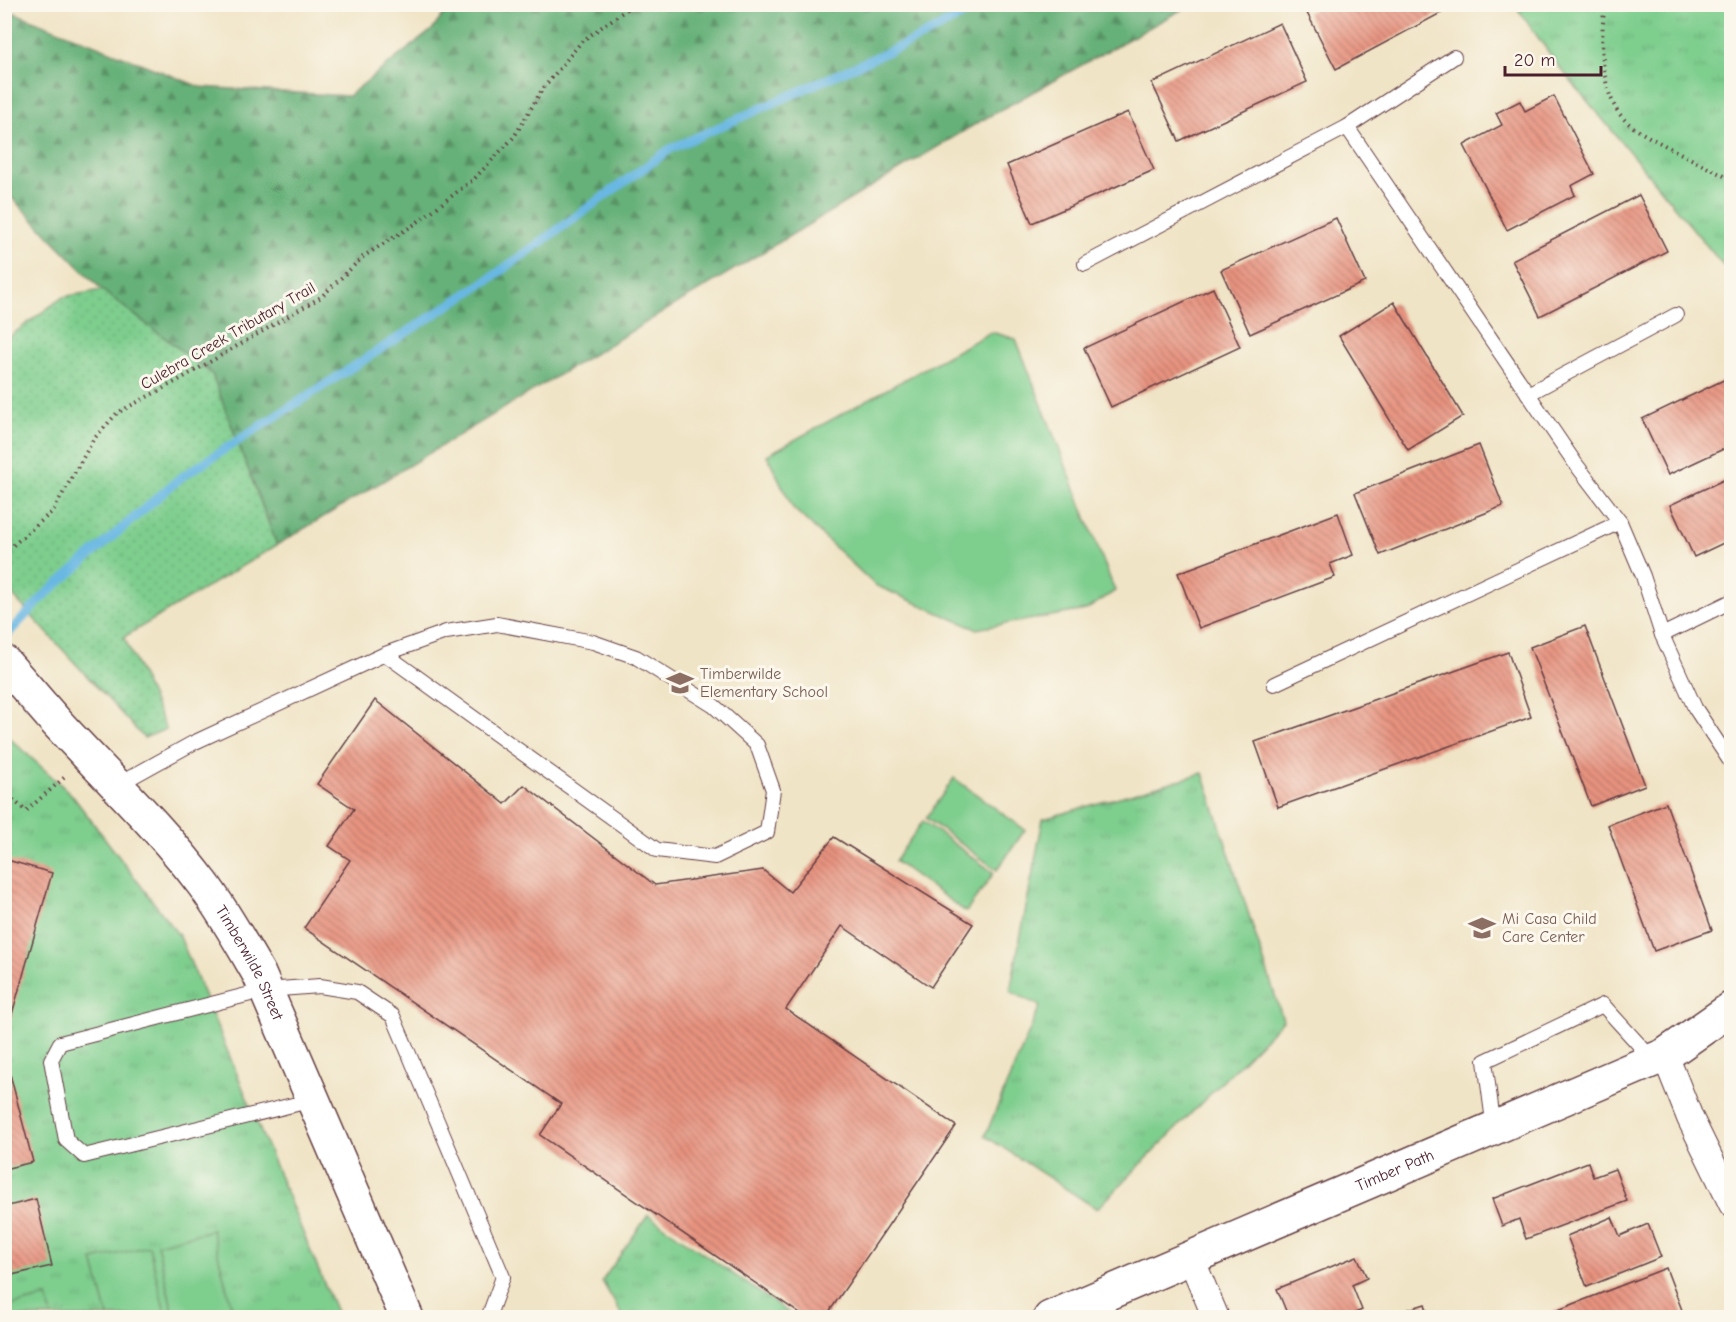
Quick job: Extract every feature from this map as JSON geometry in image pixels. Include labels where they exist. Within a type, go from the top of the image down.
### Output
[{"type":"street","name":"Timberwilde Street","points":[[4,662],[59,725],[117,784],[204,885],[233,928],[266,990],[407,1317]]},
{"type":"street","name":"Timber Path","points":[[1050,1317],[1659,1058],[1731,1008]]},
{"type":"street","points":[[1659,1058],[1731,1204]]},
{"type":"street","points":[[1190,1256],[1216,1317]]},
{"type":"lane","points":[[1085,264],[1347,127],[1454,57]]},
{"type":"lane","points":[[1347,127],[1528,394],[1620,522],[1643,576],[1662,635],[1695,708],[1731,765]]},
{"type":"lane","points":[[1528,394],[1676,315]]},
{"type":"lane","points":[[1274,684],[1620,522]]},
{"type":"lane","points":[[1662,635],[1731,602]]},
{"type":"lane","points":[[117,784],[193,743],[385,654],[446,632],[497,624],[593,642],[636,657],[714,706],[757,745],[773,790],[767,832],[715,858],[657,850],[385,654]]},
{"type":"lane","points":[[313,1100],[84,1156],[66,1140],[51,1060],[60,1043],[266,990],[320,986],[357,992],[393,1016],[503,1277],[488,1317]]},
{"type":"lane","points":[[1494,1129],[1485,1061],[1603,1005],[1659,1058]]},
{"type":"path","name":"Culebra Creek Tributary Trail","points":[[4,554],[54,511],[93,440],[117,412],[177,381],[321,297],[364,256],[415,224],[474,179],[514,137],[542,90],[582,41],[634,4]]},
{"type":"path","points":[[1605,4],[1604,70],[1611,100],[1618,112],[1626,122],[1647,136],[1731,180]]},
{"type":"path","points":[[4,792],[26,811],[89,756]]},
{"type":"green space","points":[[450,5],[1190,5],[977,123],[277,545],[212,374],[102,290],[5,191],[5,9],[200,87],[348,96],[433,29]]},
{"type":"green space","points":[[1515,5],[1731,5],[1731,275],[1557,64]]},
{"type":"green space","points":[[102,290],[212,374],[277,545],[124,637],[166,729],[144,738],[5,587],[5,340],[63,297]]},
{"type":"green space","points":[[991,332],[1016,339],[1115,591],[1086,610],[976,629],[875,585],[793,508],[767,455]]},
{"type":"green space","points":[[6,735],[71,794],[180,937],[338,1317],[5,1317],[4,737]]},
{"type":"green space","points":[[1203,773],[1283,1020],[1097,1209],[985,1136],[1040,1006],[1010,991],[1043,819]]},
{"type":"green space","points":[[954,778],[1025,830],[997,870],[926,818]]},
{"type":"green space","points":[[923,821],[994,873],[966,912],[895,861]]},
{"type":"green space","points":[[648,1215],[795,1317],[623,1317],[602,1281]]},
{"type":"green space","points":[[212,1230],[234,1317],[174,1317],[157,1244]]},
{"type":"green space","points":[[149,1246],[166,1317],[108,1317],[93,1260]]},
{"type":"green space","points":[[47,1297],[52,1317],[5,1317],[5,1307]]},
{"type":"building","points":[[1322,4],[1453,4],[1454,6],[1336,69],[1307,13]]},
{"type":"building","points":[[1280,23],[1307,82],[1179,141],[1152,83]]},
{"type":"building","points":[[1554,96],[1594,174],[1571,186],[1575,195],[1507,230],[1464,145],[1502,125],[1496,113],[1520,101],[1525,111]]},
{"type":"building","points":[[1128,112],[1154,170],[1032,223],[1007,165]]},
{"type":"building","points":[[1639,195],[1667,251],[1540,316],[1512,260]]},
{"type":"building","points":[[1336,218],[1365,282],[1250,334],[1221,270]]},
{"type":"building","points":[[1213,288],[1240,347],[1111,407],[1084,348]]},
{"type":"building","points":[[1394,302],[1463,416],[1408,450],[1339,336]]},
{"type":"building","points":[[1732,376],[1732,445],[1668,475],[1642,419]]},
{"type":"building","points":[[1479,445],[1503,506],[1380,555],[1355,493]]},
{"type":"building","points":[[1732,476],[1732,539],[1694,557],[1670,505]]},
{"type":"building","points":[[1338,513],[1353,555],[1330,564],[1335,577],[1199,628],[1178,573]]},
{"type":"building","points":[[1585,626],[1645,785],[1591,806],[1530,647]]},
{"type":"building","points":[[1508,652],[1531,717],[1278,807],[1255,742]]},
{"type":"building","points":[[375,700],[505,804],[524,785],[655,885],[763,870],[790,892],[834,837],[973,924],[931,987],[842,926],[786,1009],[956,1126],[825,1318],[806,1318],[540,1135],[561,1104],[304,928],[350,860],[329,846],[354,809],[317,784]]},
{"type":"building","points":[[1666,803],[1712,930],[1654,951],[1608,825]]},
{"type":"building","points":[[4,859],[52,873],[5,1039],[4,1039]]},
{"type":"building","points":[[10,1074],[33,1162],[4,1169],[4,1075]]},
{"type":"building","points":[[1588,1162],[1593,1177],[1615,1169],[1627,1201],[1526,1239],[1519,1219],[1502,1226],[1492,1199]]},
{"type":"building","points":[[36,1199],[52,1266],[7,1276],[4,1267],[4,1207]]},
{"type":"building","points":[[1612,1217],[1620,1236],[1648,1224],[1661,1257],[1587,1287],[1567,1236]]},
{"type":"building","points":[[1357,1256],[1367,1278],[1352,1285],[1362,1310],[1344,1318],[1289,1318],[1277,1289]]},
{"type":"building","points":[[1666,1268],[1685,1318],[1555,1318],[1553,1312]]},
{"type":"building","points":[[1425,1304],[1429,1318],[1384,1318],[1384,1317]]},
{"type":"waterway","points":[[4,638],[45,595],[180,478],[488,280],[670,149],[921,37],[983,4]]},
{"type":"place","name":"Timberwilde Elementary School","points":[[680,683]]},
{"type":"place","name":"Mi Casa Child Care Center","points":[[1482,928]]}]
